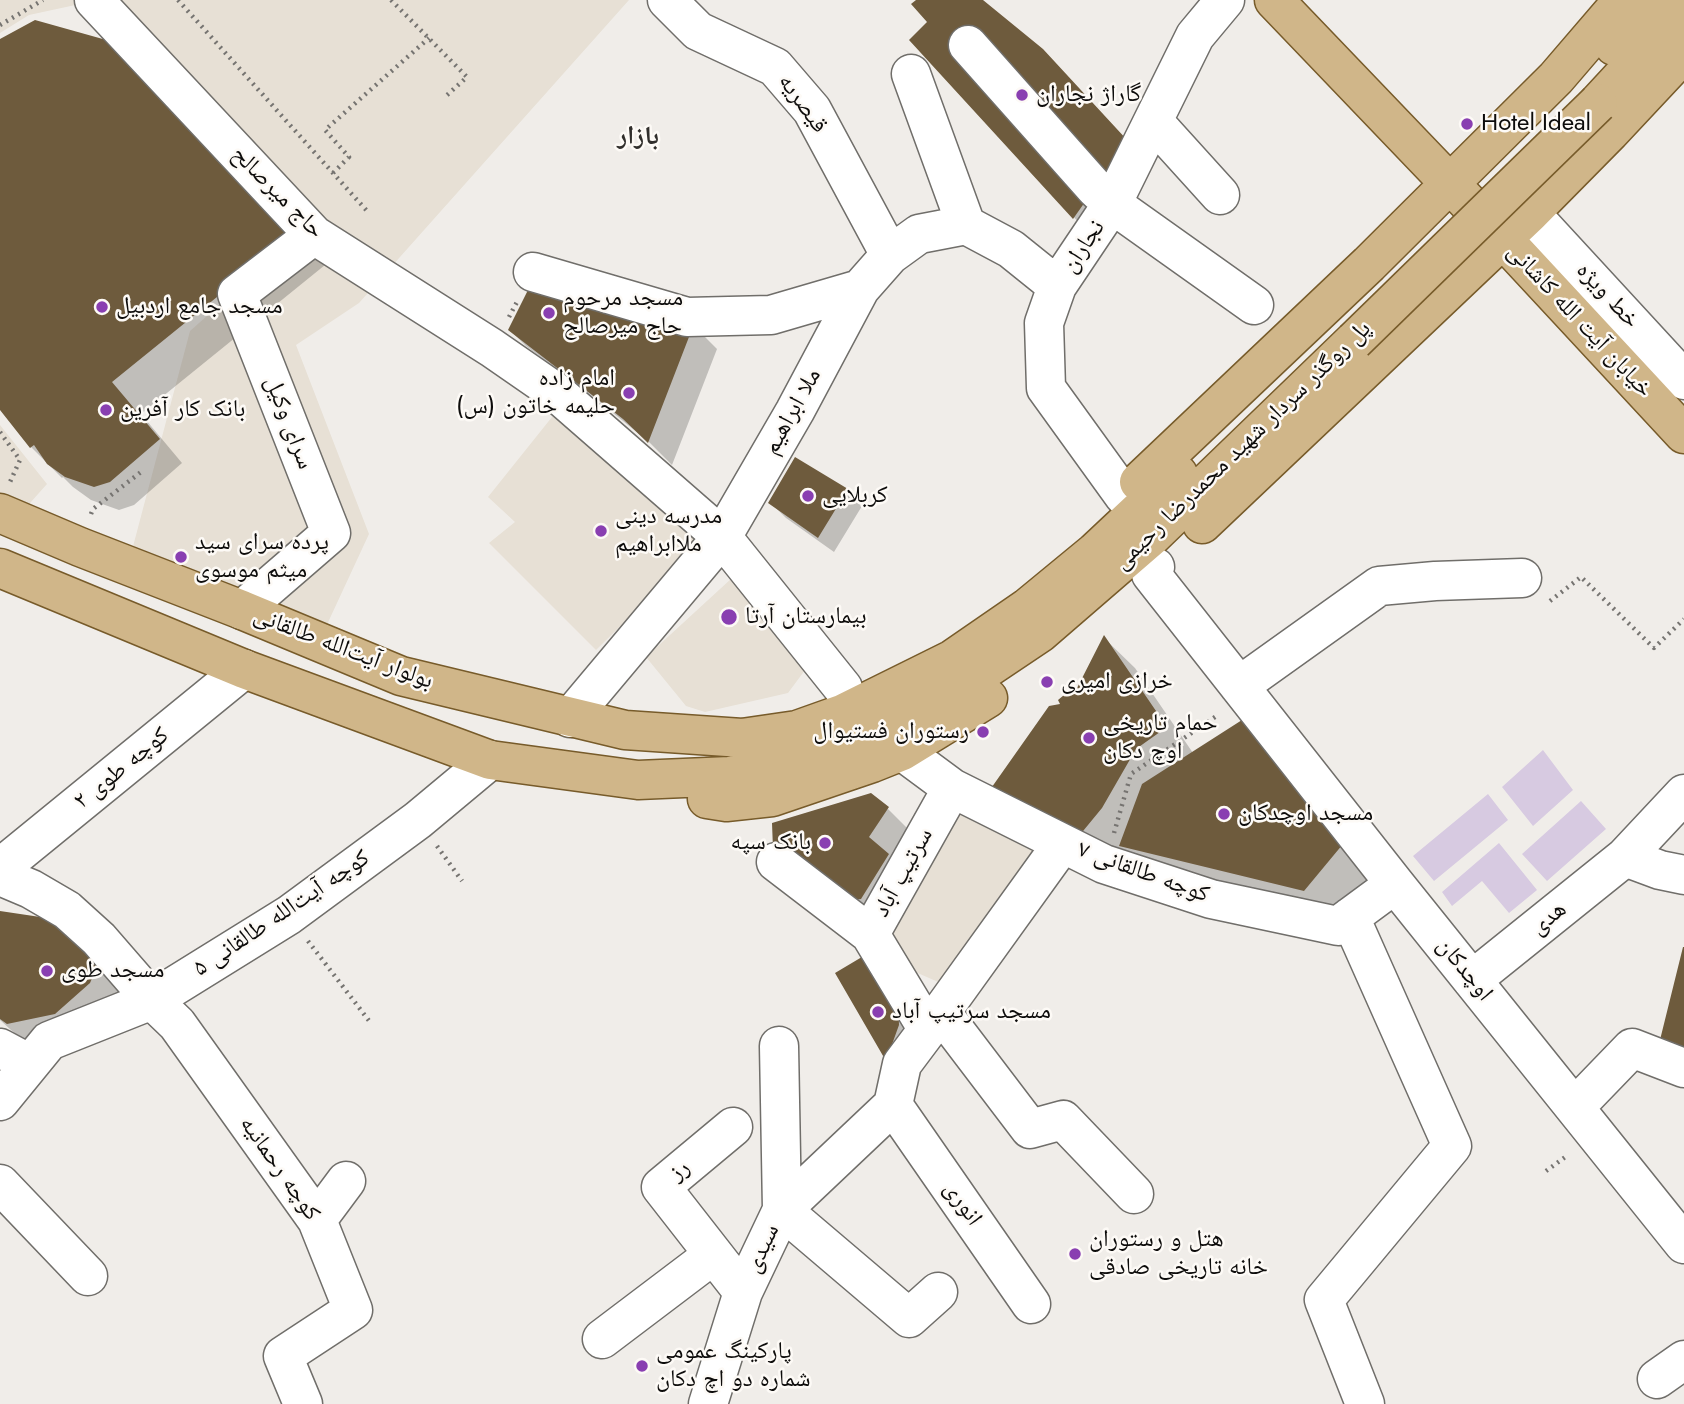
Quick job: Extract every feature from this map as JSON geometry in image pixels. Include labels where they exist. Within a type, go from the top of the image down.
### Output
[{"type":"main road","points":[[1274,0],[1450,183]]},
{"type":"main road","points":[[0,568],[244,669],[490,760],[638,780],[684,796],[726,802],[772,797],[872,763],[902,751],[1069,644],[1243,486],[1530,213],[1586,100],[1623,0]]},
{"type":"main road","name":"پل روگذر سردار شهید محمدرضا رحیمی","points":[[1586,100],[1655,0]]},
{"type":"main road","name":"پل روگذر سردار شهید محمدرضا رحیمی","points":[[638,780],[730,776],[783,766],[843,746],[955,690],[1040,633],[1151,537],[1347,331],[1586,100],[1684,10]]},
{"type":"main road","points":[[625,730],[735,717],[802,704],[878,673],[961,628],[1004,599],[1053,560],[1124,496],[1369,264],[1477,157],[1684,53]]},
{"type":"main road","points":[[1477,157],[1530,213]]},
{"type":"main road","name":"خیابان آیت الله کاشانی","points":[[1450,183],[1684,434]]},
{"type":"main road","points":[[1369,264],[1391,263],[1410,271],[1422,296],[1418,319]]},
{"type":"main road","name":"پل روگذر سردار شهید محمدرضا رحیمی","points":[[742,738],[797,730],[842,714],[953,659],[1027,608],[1095,552],[1347,331]]},
{"type":"main road","name":"بولوار آیت‌الله طالقانی","points":[[2,503],[80,547],[401,676],[625,730],[742,738]]},
{"type":"street","name":"حاج میرصالح","points":[[94,0],[314,235],[492,348],[557,393],[722,537],[843,688]]},
{"type":"street","name":"قیصریه","points":[[667,0],[698,31],[775,67],[811,110],[890,255]]},
{"type":"street","name":"نجاران","points":[[1124,496],[1046,388],[1044,323],[1058,286],[1112,204],[1195,36],[1224,0]]},
{"type":"street","points":[[968,45],[1112,204],[1254,305]]},
{"type":"street","points":[[911,74],[966,225],[1012,249],[1058,286]]},
{"type":"street","points":[[1153,121],[1220,195]]},
{"type":"street","name":"خط ویژه","points":[[1530,213],[1684,380]]},
{"type":"street","name":"ملا ابراهیم","points":[[570,718],[722,537],[795,411],[860,289],[890,255],[919,234],[966,225]]},
{"type":"street","name":"سرای وکیل","points":[[242,610],[331,533],[237,294],[314,235]]},
{"type":"street","points":[[533,272],[687,317],[771,315],[860,289]]},
{"type":"street","name":"اوچدکان","points":[[1155,567],[1151,574],[1242,691],[1684,1244]]},
{"type":"street","points":[[1242,691],[1379,586],[1522,578]]},
{"type":"street","name":"کوچه طوی ۲","points":[[0,868],[244,669]]},
{"type":"street","name":"کوچه طالقانی ۷","points":[[902,751],[952,788],[1062,844],[1104,864],[1211,899],[1338,926],[1395,884]]},
{"type":"street","name":"کوچه آیت‌الله طالقانی ۵","points":[[8,1078],[49,1041],[152,1000],[289,915],[418,820],[490,760]]},
{"type":"street","name":"سرتیپ آباد","points":[[952,788],[870,934],[935,1021],[1030,1129],[1063,1120],[1134,1194]]},
{"type":"street","name":"هدی","points":[[1472,980],[1625,857],[1684,794]]},
{"type":"street","points":[[938,1292],[909,1318],[782,1210],[892,1105],[902,1064],[1062,844]]},
{"type":"street","points":[[1625,857],[1660,870],[1684,875]]},
{"type":"street","points":[[776,862],[870,934]]},
{"type":"street","name":"کوچه رحمانیه","points":[[0,876],[31,889],[68,910],[99,939],[152,1000],[177,1024],[317,1220],[353,1310],[283,1356],[303,1404]]},
{"type":"street","points":[[1350,917],[1452,1146],[1324,1300],[1365,1404]]},
{"type":"street","name":"سیدی","points":[[708,1404],[743,1292],[782,1210],[779,1046]]},
{"type":"street","points":[[1575,1107],[1632,1048],[1684,1068]]},
{"type":"street","name":"انوری","points":[[892,1105],[1031,1304]]},
{"type":"street","name":"رز","points":[[733,1127],[661,1187],[743,1292]]},
{"type":"street","points":[[317,1220],[346,1181]]},
{"type":"street","points":[[0,1184],[88,1276]]},
{"type":"street","points":[[602,1339],[713,1255]]},
{"type":"path","points":[[0,25],[43,0]]},
{"type":"path","points":[[178,0],[367,211]]},
{"type":"path","points":[[391,0],[467,77],[446,96]]},
{"type":"path","points":[[333,173],[349,157],[325,130],[429,38]]},
{"type":"path","points":[[492,348],[533,272]]},
{"type":"path","points":[[0,432],[20,460],[2,503]]},
{"type":"path","points":[[80,547],[93,509],[141,472]]},
{"type":"path","points":[[1522,578],[1545,606],[1581,577],[1654,648],[1684,619]]},
{"type":"path","points":[[1104,864],[1131,774],[1242,691]]},
{"type":"path","points":[[289,915],[370,1022]]},
{"type":"shaded area","points":[[0,0],[629,0],[359,303],[296,345],[369,534],[324,631],[131,554],[190,331],[300,233],[80,4],[29,15],[0,33]]},
{"type":"shaded area","name":"مدرسه دینی ملاابراهیم","points":[[560,407],[708,540],[596,650],[489,543],[515,522],[488,497]]},
{"type":"shaded area","points":[[0,425],[47,484],[22,512],[0,501]]},
{"type":"shaded area","name":"بیمارستان آرتا","points":[[732,578],[811,662],[788,693],[705,712],[686,706],[646,657]]},
{"type":"shaded area","points":[[1543,750],[1573,790],[1533,826],[1502,787]]},
{"type":"shaded area","points":[[1488,794],[1508,820],[1434,881],[1413,856]]},
{"type":"shaded area","points":[[966,801],[1050,852],[952,988],[913,971],[880,931]]},
{"type":"shaded area","points":[[1581,801],[1606,829],[1547,881],[1522,854]]},
{"type":"shaded area","points":[[1499,843],[1537,890],[1509,913],[1482,881],[1452,906],[1442,892]]},
{"type":"building","name":"گاراژ نجاران","points":[[916,0],[983,0],[1043,49],[1128,141],[1073,219],[909,40],[927,22],[911,4]]},
{"type":"building","name":"مسجد جامع اردبیل","points":[[35,20],[117,43],[296,233],[112,382],[160,439],[110,482],[94,487],[65,477],[47,464],[34,445],[30,448],[0,410],[0,39]]},
{"type":"building","name":"امام زاده حلیمه خاتون (س)","points":[[532,282],[694,324],[648,443],[623,419],[508,330]]},
{"type":"building","name":"کربلایی","points":[[795,457],[848,489],[818,538],[768,503]]},
{"type":"building","name":"حمام تاریخی اوچ دکان","points":[[1104,635],[1167,727],[1136,749],[1102,808],[1074,842],[987,794],[1049,706],[1060,704],[1058,700],[1070,690],[1075,692]]},
{"type":"building","name":"مسجد اوچدکان","points":[[1242,720],[1343,844],[1304,891],[1119,846],[1142,784]]},
{"type":"building","name":"بانک سپه","points":[[871,793],[889,807],[869,837],[889,854],[861,899],[849,901],[773,849],[772,823]]},
{"type":"building","name":"مسجد طوی","points":[[0,911],[67,921],[100,960],[90,983],[55,1014],[7,1024],[0,1019]]},
{"type":"building","points":[[1684,947],[1684,1059],[1658,1048]]},
{"type":"building","name":"مسجد سرتیپ آباد","points":[[872,951],[898,999],[899,1025],[886,1061],[835,973]]},
{"type":"place","name":"گاراژ نجاران","points":[[1022,95]]},
{"type":"place","name":"Hotel Ideal","points":[[1467,124]]},
{"type":"place","name":"مسجد جامع اردبیل","points":[[102,307]]},
{"type":"place","name":"مسجد مرحوم حاج میرصالح","points":[[549,313]]},
{"type":"place","name":"امام زاده حلیمه خاتون (س)","points":[[629,393]]},
{"type":"place","name":"بانک کار آفرین","points":[[106,410]]},
{"type":"place","name":"کربلایی","points":[[808,496]]},
{"type":"place","name":"مدرسه دینی ملاابراهیم","points":[[601,531]]},
{"type":"place","name":"پرده سرای سید میثم موسوی","points":[[181,557]]},
{"type":"place","name":"بیمارستان آرتا","points":[[729,617]]},
{"type":"place","name":"خرازی امیری","points":[[1047,682]]},
{"type":"place","name":"رستوران فستیوال","points":[[983,732]]},
{"type":"place","name":"حمام تاریخی اوچ دکان","points":[[1089,738]]},
{"type":"place","name":"مسجد اوچدکان","points":[[1224,814]]},
{"type":"place","name":"بانک سپه","points":[[825,843]]},
{"type":"place","name":"مسجد طوی","points":[[47,971]]},
{"type":"place","name":"مسجد سرتیپ آباد","points":[[878,1012]]},
{"type":"place","name":"هتل و رستوران خانه تاریخی صادقی","points":[[1075,1254]]},
{"type":"place","name":"پارکینگ عمومی شماره دو اچ دکان","points":[[642,1366]]},
{"type":"district","name":"بازار","points":[[638,138]]}]
